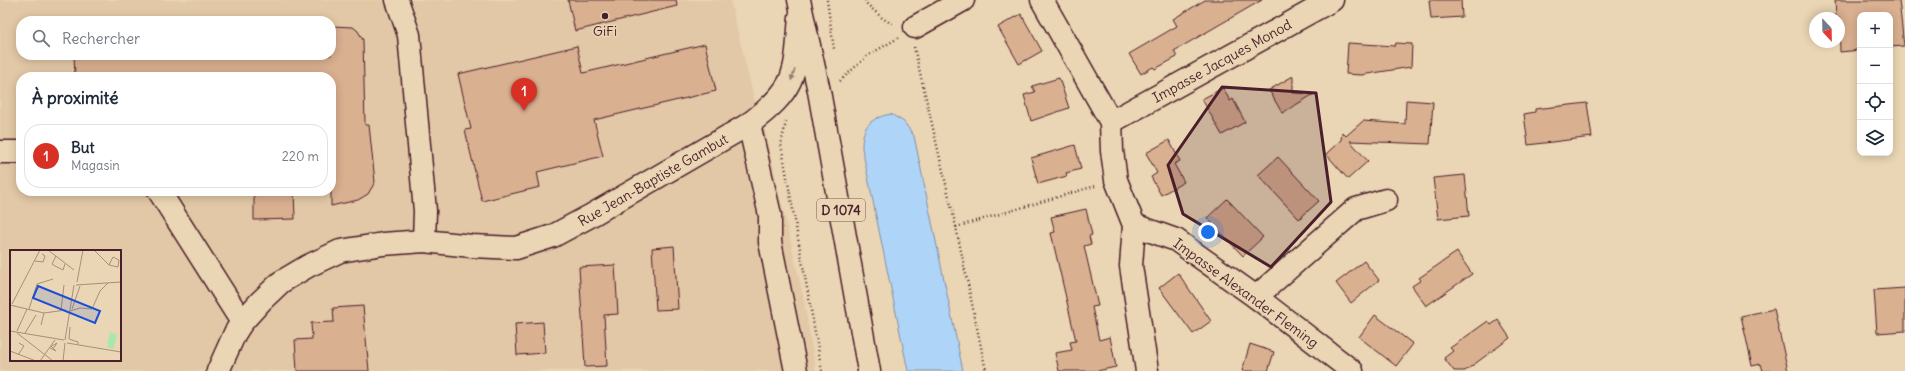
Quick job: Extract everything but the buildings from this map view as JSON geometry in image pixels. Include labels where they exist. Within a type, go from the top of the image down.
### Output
[{"type":"street","points":[[397,0],[408,35],[425,211],[424,241]]},
{"type":"street","points":[[911,30],[963,0]]},
{"type":"street","points":[[1042,0],[1112,122],[1112,151],[1116,180],[1134,225],[1131,266],[1147,371]]},
{"type":"street","name":"Impasse Jacques Monod","points":[[1112,122],[1332,0]]},
{"type":"street","name":"Rue Jean-Baptiste Gambut","points":[[218,371],[235,333],[242,322],[261,301],[282,282],[308,266],[340,251],[383,244],[424,241],[472,246],[516,248],[553,236],[749,124],[771,108],[790,84],[797,61],[800,4]]},
{"type":"street","name":"D 1074","points":[[800,4],[819,91],[869,371]]},
{"type":"street","points":[[749,124],[770,215],[770,242],[796,371]]},
{"type":"street","points":[[0,152],[16,152]]},
{"type":"street","points":[[162,196],[242,322]]},
{"type":"street","points":[[1256,297],[1356,209],[1386,200]]},
{"type":"street","name":"Impasse Alexander Fleming","points":[[1134,225],[1176,240],[1256,297],[1352,371]]},
{"type":"path","points":[[827,0],[835,55]]},
{"type":"path","points":[[865,0],[866,3],[882,18],[911,30]]},
{"type":"path","points":[[819,91],[832,88],[866,56],[911,30]]},
{"type":"path","points":[[911,30],[956,227],[986,371]]},
{"type":"path","points":[[838,75],[840,81]]},
{"type":"path","points":[[789,116],[781,144],[822,371]]},
{"type":"path","points":[[956,227],[1116,180]]},
{"type":"highlighted area","points":[[1222,87],[1316,93],[1331,202],[1271,267],[1183,214],[1168,165]]},
{"type":"shaded area","points":[[0,0],[730,0],[756,106],[764,126],[803,295],[816,371],[0,371]]},
{"type":"water","points":[[891,114],[904,122],[914,136],[963,371],[908,371],[862,148],[863,134],[868,125],[877,118]]},
{"type":"place","name":"GiFi","points":[[605,16]]},
{"type":"place","name":"But","points":[[524,111]]}]
